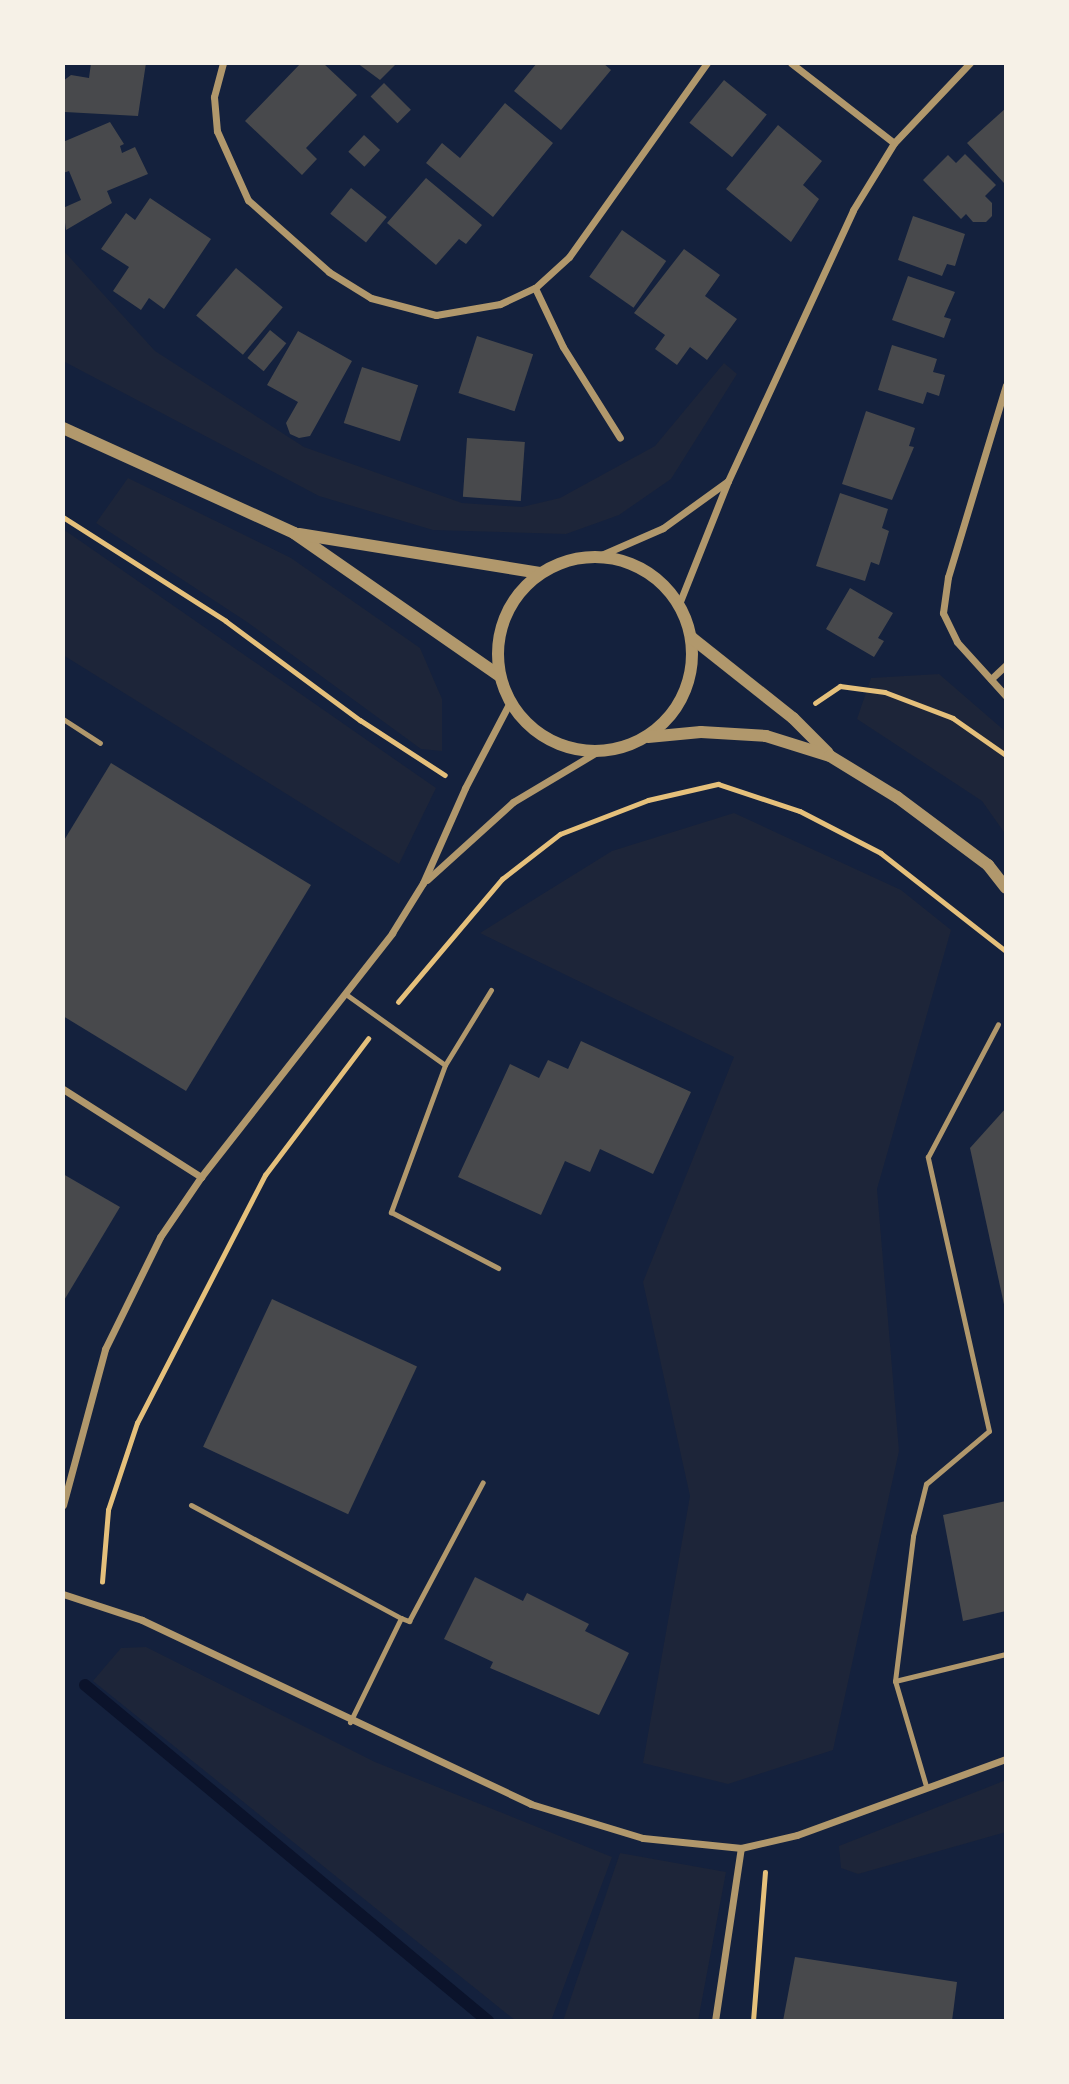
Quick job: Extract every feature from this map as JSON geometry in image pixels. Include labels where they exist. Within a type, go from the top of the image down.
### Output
[{"type":"street","points":[[223,63],[214,97],[217,131],[248,200],[329,272],[371,298],[436,315],[500,304],[535,288],[569,257],[610,204],[708,63]]},
{"type":"street","points":[[791,63],[894,143]]},
{"type":"street","points":[[679,604],[728,481],[817,282],[894,143],[970,63]]},
{"type":"street","points":[[535,288],[563,347],[620,438]]},
{"type":"street","points":[[1006,385],[948,577],[943,613],[957,642],[1006,696]]},
{"type":"street","points":[[63,428],[295,533],[500,677]]},
{"type":"street","points":[[597,752],[565,747],[541,736],[510,702],[500,677],[503,621],[521,590],[540,573],[571,559],[599,556],[663,528],[728,481]]},
{"type":"street","points":[[295,533],[540,573]]},
{"type":"street","points":[[599,556],[641,568],[661,582],[679,604],[692,638],[692,665],[685,693],[663,725],[648,737]]},
{"type":"street","points":[[692,638],[793,718],[830,756],[907,804],[988,866],[1006,888]]},
{"type":"street","points":[[991,679],[1006,665]]},
{"type":"street","points":[[63,1505],[105,1349],[160,1237],[201,1177],[347,995],[424,883],[465,788],[510,702]]},
{"type":"street","points":[[424,883],[513,802],[597,752],[648,737],[701,732],[766,736],[830,756]]},
{"type":"street","points":[[63,1089],[201,1177]]},
{"type":"street","points":[[63,1594],[142,1620],[350,1722],[531,1804],[643,1838],[741,1848],[857,1814],[926,1786],[1006,1759]]},
{"type":"street","points":[[715,2021],[741,1848]]},
{"type":"lane","points":[[63,719],[100,743]]},
{"type":"lane","points":[[491,990],[445,1065],[391,1212],[498,1268]]},
{"type":"lane","points":[[347,995],[445,1065]]},
{"type":"lane","points":[[926,1786],[895,1681],[913,1536],[926,1484],[989,1432],[928,1157],[998,1024]]},
{"type":"lane","points":[[191,1506],[410,1621],[483,1482]]},
{"type":"lane","points":[[350,1722],[401,1618]]},
{"type":"lane","points":[[895,1681],[1006,1654]]},
{"type":"path","points":[[63,517],[226,621],[360,720],[465,788]]},
{"type":"path","points":[[793,718],[840,687],[885,692],[953,718],[1006,755]]},
{"type":"path","points":[[753,2021],[768,1842]]},
{"type":"shaded area","points":[[63,250],[155,351],[304,447],[462,503],[522,507],[560,498],[655,446],[724,363],[737,374],[671,479],[619,515],[566,534],[433,530],[319,496],[63,361]]},
{"type":"shaded area","points":[[128,478],[291,558],[420,648],[442,699],[442,751],[421,749],[247,622],[96,523]]},
{"type":"shaded area","points":[[63,529],[436,788],[399,864],[63,655]]},
{"type":"shaded area","points":[[939,674],[1006,732],[1006,835],[982,801],[857,719],[871,678]]},
{"type":"shaded area","points":[[734,813],[901,890],[951,930],[877,1189],[899,1451],[833,1750],[728,1784],[643,1763],[690,1496],[643,1282],[734,1057],[480,933],[612,851]]},
{"type":"shaded area","points":[[146,1647],[375,1762],[612,1857],[551,2021],[516,2021],[93,1681],[121,1648]]},
{"type":"shaded area","points":[[1006,1780],[1006,1832],[858,1874],[841,1868],[839,1846]]},
{"type":"shaded area","points":[[620,1853],[726,1872],[698,2021],[563,2021]]},
{"type":"building","points":[[91,63],[146,63],[138,116],[65,112],[63,81],[71,75],[89,78]]},
{"type":"building","points":[[301,63],[323,63],[357,95],[306,148],[317,159],[302,175],[245,121]]},
{"type":"building","points":[[357,63],[397,63],[380,80]]},
{"type":"building","points":[[537,63],[603,63],[611,70],[561,130],[514,91]]},
{"type":"building","points":[[724,80],[767,115],[732,157],[689,123]]},
{"type":"building","points":[[384,83],[411,110],[397,123],[371,96]]},
{"type":"building","points":[[505,103],[553,143],[493,217],[426,163],[442,143],[460,158]]},
{"type":"building","points":[[1006,108],[1006,180],[1004,183],[967,143]]},
{"type":"building","points":[[110,122],[124,144],[120,146],[122,153],[135,147],[148,174],[107,191],[112,203],[66,230],[63,208],[81,200],[69,171],[63,173],[63,142]]},
{"type":"building","points":[[778,125],[822,161],[803,185],[819,199],[791,242],[726,189]]},
{"type":"building","points":[[364,135],[380,150],[364,167],[348,152]]},
{"type":"building","points":[[965,154],[996,185],[985,196],[992,203],[992,216],[986,222],[973,222],[966,214],[961,219],[923,180],[948,155],[956,163]]},
{"type":"building","points":[[426,178],[482,225],[466,244],[459,239],[436,265],[387,223]]},
{"type":"building","points":[[351,188],[387,217],[366,243],[330,214]]},
{"type":"building","points":[[150,198],[211,239],[164,309],[149,298],[141,310],[113,291],[129,267],[101,249],[126,213],[135,220]]},
{"type":"building","points":[[913,216],[965,234],[955,266],[947,264],[942,276],[898,260]]},
{"type":"building","points":[[622,230],[666,261],[634,308],[589,277]]},
{"type":"building","points":[[684,249],[720,275],[705,296],[737,319],[707,360],[690,347],[677,365],[655,349],[665,335],[634,313]]},
{"type":"building","points":[[236,268],[283,307],[243,355],[196,315]]},
{"type":"building","points":[[908,276],[955,292],[944,317],[951,319],[944,338],[892,320]]},
{"type":"building","points":[[270,330],[286,343],[264,371],[247,358]]},
{"type":"building","points":[[298,331],[352,361],[310,436],[299,438],[290,434],[286,423],[298,402],[267,385]]},
{"type":"building","points":[[477,336],[533,354],[515,411],[458,393]]},
{"type":"building","points":[[892,345],[937,359],[933,372],[945,375],[939,396],[927,392],[923,404],[878,390]]},
{"type":"building","points":[[362,367],[418,385],[400,441],[344,423]]},
{"type":"building","points":[[866,411],[915,428],[909,446],[914,447],[892,500],[842,484]]},
{"type":"building","points":[[467,438],[525,442],[521,501],[463,497]]},
{"type":"building","points":[[840,493],[888,509],[882,528],[889,531],[879,565],[871,562],[865,581],[816,566]]},
{"type":"building","points":[[850,588],[893,613],[878,638],[884,641],[874,657],[826,629]]},
{"type":"building","points":[[111,763],[311,885],[186,1091],[63,1016],[63,842]]},
{"type":"building","points":[[581,1041],[691,1092],[653,1174],[600,1149],[590,1172],[565,1161],[541,1215],[458,1177],[510,1064],[539,1078],[548,1060],[568,1069]]},
{"type":"building","points":[[1006,1108],[1006,1309],[1005,1309],[970,1148]]},
{"type":"building","points":[[63,1174],[120,1207],[63,1302]]},
{"type":"building","points":[[272,1299],[417,1367],[348,1514],[203,1447]]},
{"type":"building","points":[[1006,1501],[1006,1611],[963,1621],[943,1515]]},
{"type":"building","points":[[475,1577],[523,1601],[527,1593],[589,1624],[585,1631],[629,1653],[599,1715],[490,1668],[493,1662],[444,1639]]},
{"type":"building","points":[[795,1957],[957,1982],[952,2021],[783,2021]]},
{"type":"waterway","points":[[85,1685],[488,2021]]}]
